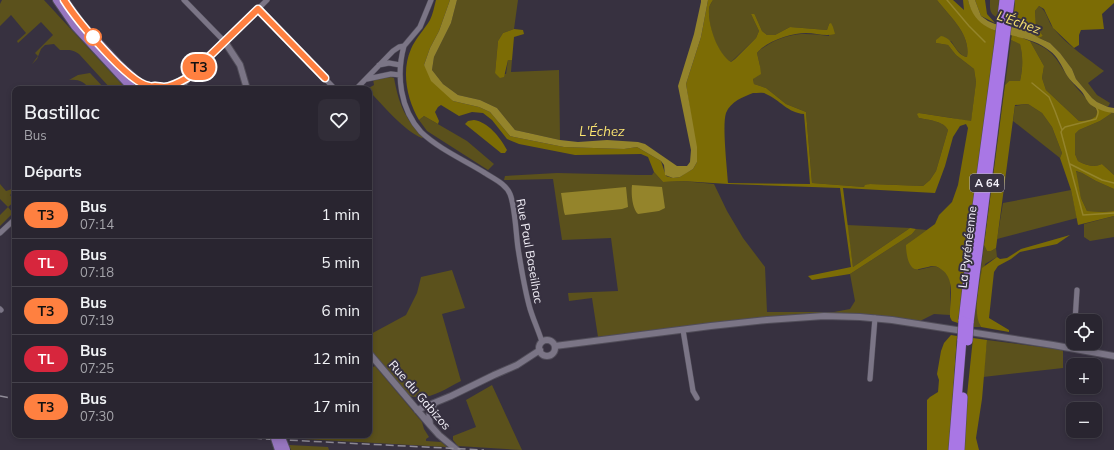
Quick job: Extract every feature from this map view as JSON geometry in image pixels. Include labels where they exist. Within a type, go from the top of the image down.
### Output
[{"type":"highway","name":"La Pyrénéenne","points":[[1004,0],[1006,14]]},
{"type":"highway","name":"La Pyrénéenne","points":[[960,450],[966,322],[980,231],[1002,43],[1006,14],[1010,0]]},
{"type":"highway","name":"La Pyrénéenne","points":[[953,450],[965,340]]},
{"type":"main road","points":[[56,0],[75,26],[130,86]]},
{"type":"main road","points":[[64,0],[81,24],[118,64],[145,86]]},
{"type":"main road","points":[[275,438],[280,450]]},
{"type":"main road","points":[[281,438],[286,450]]},
{"type":"street","points":[[184,0],[225,42],[240,65],[246,86]]},
{"type":"street","points":[[182,86],[187,78],[267,0]]},
{"type":"street","points":[[359,86],[398,47],[404,46],[420,27],[431,0]]},
{"type":"street","points":[[258,9],[333,86]]},
{"type":"street","name":"Rue Paul Baseilhac","points":[[404,46],[400,65],[400,75],[402,90],[408,111],[414,122],[422,132],[436,143],[502,184],[510,194],[528,299],[542,342]]},
{"type":"street","points":[[379,65],[389,63],[400,65]]},
{"type":"street","points":[[366,79],[391,74],[400,75]]},
{"type":"street","points":[[170,86],[187,78]]},
{"type":"street","points":[[0,233],[12,222]]},
{"type":"street","points":[[1075,314],[1077,290]]},
{"type":"street","points":[[555,346],[767,320],[824,316],[875,318],[1066,347]]},
{"type":"street","points":[[870,379],[875,318]]},
{"type":"street","points":[[683,330],[693,391],[697,398]]},
{"type":"street","points":[[545,340],[550,341],[555,346],[554,351],[550,355],[544,354],[540,350],[540,344],[545,340]]},
{"type":"street","points":[[417,410],[434,404],[516,365],[540,350]]},
{"type":"street","points":[[1082,350],[1114,356]]},
{"type":"street","name":"Rue du Gabizos","points":[[372,357],[439,435],[457,450]]},
{"type":"street","points":[[430,425],[428,418],[429,412],[434,404]]},
{"type":"shaded area","points":[[2,0],[44,0],[123,86],[108,86],[77,52],[60,50],[54,44],[45,45],[41,49],[37,59],[32,64],[38,56],[35,53],[53,35],[41,22],[18,43],[17,41],[26,33],[11,15],[0,26],[0,4]]},
{"type":"shaded area","points":[[436,0],[450,0],[439,31],[430,48],[424,65],[453,101],[479,107],[490,112],[510,136],[514,137],[564,147],[624,149],[637,147],[661,161],[666,176],[673,178],[680,177],[693,169],[697,162],[686,84],[701,37],[708,0],[713,0],[709,7],[709,16],[714,38],[726,58],[731,62],[756,38],[759,31],[751,14],[755,15],[762,31],[767,35],[775,35],[790,27],[827,30],[829,24],[831,23],[835,34],[824,35],[800,33],[780,38],[766,45],[757,53],[761,74],[753,79],[754,84],[766,88],[786,104],[806,112],[812,183],[864,187],[865,185],[870,184],[923,186],[930,180],[936,171],[948,130],[939,123],[919,118],[917,114],[919,113],[971,121],[976,82],[974,69],[956,55],[948,45],[936,43],[936,40],[941,36],[945,37],[963,56],[967,57],[966,41],[963,33],[937,0],[953,0],[964,10],[963,0],[968,0],[978,19],[986,26],[996,31],[988,104],[958,323],[952,321],[950,317],[951,287],[947,275],[935,266],[919,269],[912,268],[908,261],[906,245],[935,224],[939,215],[952,202],[958,185],[968,128],[966,124],[960,126],[953,137],[945,166],[935,193],[843,188],[853,267],[910,228],[916,229],[912,234],[850,274],[812,280],[808,276],[851,267],[840,188],[682,181],[663,182],[654,172],[648,157],[641,154],[575,155],[519,144],[507,139],[492,120],[483,113],[472,112],[459,116],[441,105],[435,112],[439,121],[438,124],[424,116],[419,120],[411,104],[407,85],[406,67],[411,49],[430,20]],"holes":[[[753,93],[765,93],[789,109],[804,114],[810,184],[728,183],[725,136],[726,113],[731,105]]]},
{"type":"shaded area","points":[[450,0],[457,0],[451,23],[434,57],[432,70],[443,84],[458,95],[480,100],[497,108],[515,130],[560,140],[578,142],[607,140],[638,142],[645,144],[677,166],[687,166],[690,162],[691,150],[678,86],[694,34],[701,0],[708,0],[701,37],[686,84],[697,147],[697,162],[693,169],[680,177],[673,178],[665,175],[664,165],[661,161],[637,147],[624,149],[564,147],[510,136],[490,112],[479,107],[453,101],[431,81],[424,65],[430,48],[439,31]]},
{"type":"shaded area","points":[[457,0],[518,0],[514,29],[503,33],[498,41],[495,73],[506,74],[508,60],[512,60],[511,72],[559,70],[560,140],[515,130],[497,108],[480,100],[458,95],[443,84],[432,70],[434,57],[451,23]]},
{"type":"shaded area","points":[[713,0],[937,0],[963,33],[966,41],[967,57],[960,53],[951,41],[936,43],[948,45],[956,55],[974,69],[976,82],[971,122],[919,113],[919,118],[939,123],[948,130],[936,171],[930,180],[923,186],[870,184],[864,187],[812,183],[806,112],[786,104],[766,88],[754,84],[753,79],[760,66],[757,53],[761,49],[777,40],[791,35],[813,34],[829,36],[829,24],[827,30],[790,27],[775,35],[767,35],[762,31],[755,15],[751,14],[759,31],[756,38],[731,62],[721,52],[714,38],[709,16],[709,9]]},
{"type":"shaded area","points":[[968,0],[975,0],[981,16],[988,21],[995,24],[1027,30],[1050,43],[1060,53],[1072,69],[1076,79],[1092,98],[1108,107],[1114,108],[1114,113],[1102,110],[1090,104],[1082,92],[1068,77],[1053,53],[1039,44],[1027,39],[991,29],[981,23],[973,14]]},
{"type":"shaded area","points":[[975,0],[985,0],[987,14],[995,23],[981,16]]},
{"type":"shaded area","points":[[990,0],[999,0],[998,18],[990,9]]},
{"type":"shaded area","points":[[1015,0],[1114,0],[1114,3],[1102,14],[1104,29],[1081,30],[1079,35],[1079,45],[1074,48],[1053,28],[1044,9],[1039,6],[1035,11],[1036,26],[1043,36],[1039,38],[1027,30],[1013,26]]},
{"type":"shaded area","points":[[1039,6],[1044,11],[1052,26],[1065,41],[1104,71],[1088,83],[1097,95],[1110,103],[1108,107],[1092,98],[1076,79],[1072,69],[1060,53],[1050,43],[1039,38],[1043,36],[1036,26],[1035,11]]},
{"type":"shaded area","points":[[514,29],[523,30],[524,34],[514,37],[512,60],[508,60],[504,77],[500,78],[495,73],[498,41],[503,33]]},
{"type":"shaded area","points":[[1012,34],[1030,41],[1044,66],[1042,78],[1046,90],[1079,121],[1090,120],[1096,116],[1097,111],[1095,106],[1112,113],[1100,121],[1079,130],[1075,134],[1075,154],[1078,161],[1090,166],[1102,164],[1114,175],[1114,189],[1076,171],[1081,198],[1087,211],[1114,211],[1114,216],[1078,225],[1071,190],[1060,158],[1062,153],[1052,127],[1042,113],[1028,104],[1015,105],[996,248],[991,251],[987,251],[984,245],[1005,85],[1009,81],[1020,81],[1022,71],[1020,44],[1011,40]]},
{"type":"shaded area","points":[[1011,40],[1020,43],[1022,71],[1020,81],[1009,81],[1005,85]]},
{"type":"shaded area","points":[[1030,41],[1043,47],[1052,54],[1072,82],[1091,104],[1095,106],[1097,111],[1096,116],[1090,120],[1079,121],[1046,90],[1042,78],[1044,66]]},
{"type":"shaded area","points":[[90,73],[102,86],[88,86],[76,80],[69,80],[78,75]]},
{"type":"shaded area","points":[[394,78],[403,110],[417,130],[424,137],[422,138],[415,135],[408,130],[372,94],[372,86],[374,85],[373,79]]},
{"type":"shaded area","points":[[1028,104],[1042,113],[1052,127],[1062,153],[1060,158],[1013,121],[1015,106]]},
{"type":"shaded area","points":[[1114,113],[1114,175],[1102,164],[1090,166],[1078,161],[1075,154],[1075,134],[1079,130],[1100,121]]},
{"type":"shaded area","points":[[424,116],[467,141],[494,164],[488,170],[427,131],[419,120]]},
{"type":"shaded area","points":[[468,121],[479,121],[493,131],[507,150],[505,153],[501,153],[465,124]]},
{"type":"shaded area","points":[[1075,171],[1114,189],[1114,211],[1087,211],[1081,198]]},
{"type":"shaded area","points":[[654,172],[663,182],[682,181],[714,184],[727,211],[743,238],[765,267],[767,312],[834,312],[850,309],[855,301],[850,274],[912,234],[916,229],[927,230],[909,243],[935,228],[950,280],[950,315],[934,314],[918,322],[859,315],[767,318],[598,337],[592,298],[569,301],[568,293],[618,291],[611,238],[562,240],[553,179],[504,180],[505,176],[557,173],[652,175]],"holes":[[[922,254],[943,270],[935,266],[918,270]]]},
{"type":"shaded area","points":[[0,184],[6,191],[12,189],[12,193],[10,195],[12,197],[12,204],[8,207],[0,199]]},
{"type":"shaded area","points":[[632,185],[662,187],[665,208],[659,211],[638,214],[633,205]]},
{"type":"shaded area","points":[[626,187],[628,207],[622,209],[565,215],[561,193]]},
{"type":"shaded area","points":[[1071,190],[1077,218],[997,239],[1003,203]]},
{"type":"shaded area","points":[[8,207],[12,212],[12,214],[0,226],[0,215]]},
{"type":"shaded area","points":[[1114,216],[1114,237],[1090,241],[1084,237],[1084,224]]},
{"type":"shaded area","points":[[847,225],[910,228],[853,267]]},
{"type":"shaded area","points":[[1070,235],[1057,244],[1020,252],[998,266],[994,272],[989,318],[1009,330],[1009,332],[981,327],[978,321],[977,306],[982,268],[997,257],[1000,259],[1007,258],[1021,249]]},
{"type":"shaded area","points":[[984,245],[987,251],[991,251],[996,248],[997,257],[985,264],[979,323],[981,327],[973,327]]},
{"type":"shaded area","points":[[452,270],[465,308],[442,314],[461,381],[436,394],[417,397],[409,396],[372,352],[372,333],[406,315],[417,293],[421,277]]},
{"type":"shaded area","points":[[951,335],[957,336],[949,450],[927,450],[927,400],[938,392],[939,380],[937,374],[941,351],[944,343]]},
{"type":"shaded area","points":[[973,338],[987,340],[982,399],[976,438],[979,450],[964,450],[966,405]]},
{"type":"shaded area","points":[[987,340],[1063,350],[1063,368],[983,377]]},
{"type":"shaded area","points":[[375,366],[422,422],[429,437],[426,441],[441,442],[447,447],[286,438],[372,438],[372,368]]},
{"type":"shaded area","points":[[492,385],[522,450],[458,446],[453,440],[453,436],[476,427],[466,400]]},
{"type":"shaded area","points":[[289,445],[328,447],[329,450],[291,450]]},
{"type":"waterway","points":[[947,0],[985,42]]},
{"type":"waterway","points":[[1032,83],[1049,97],[1062,130]]},
{"type":"waterway","points":[[1095,105],[1098,112],[1096,119],[1065,127],[1061,132],[1083,215],[1114,213]]},
{"type":"waterway","points":[[1070,164],[1102,180],[1114,183]]},
{"type":"railway","points":[[0,396],[12,398]]},
{"type":"railway","points":[[254,438],[484,450]]},
{"type":"bus line","name":"T3","points":[[64,0],[81,24],[126,73],[138,82],[147,86]]},
{"type":"bus line","name":"T3","points":[[168,86],[187,78],[258,9],[325,78]]},
{"type":"bus line","name":"T3","points":[[155,86],[160,86]]},
{"type":"water label","name":"L'Échez","points":[[1019,22]]},
{"type":"water label","name":"L'Échez","points":[[602,131]]}]
